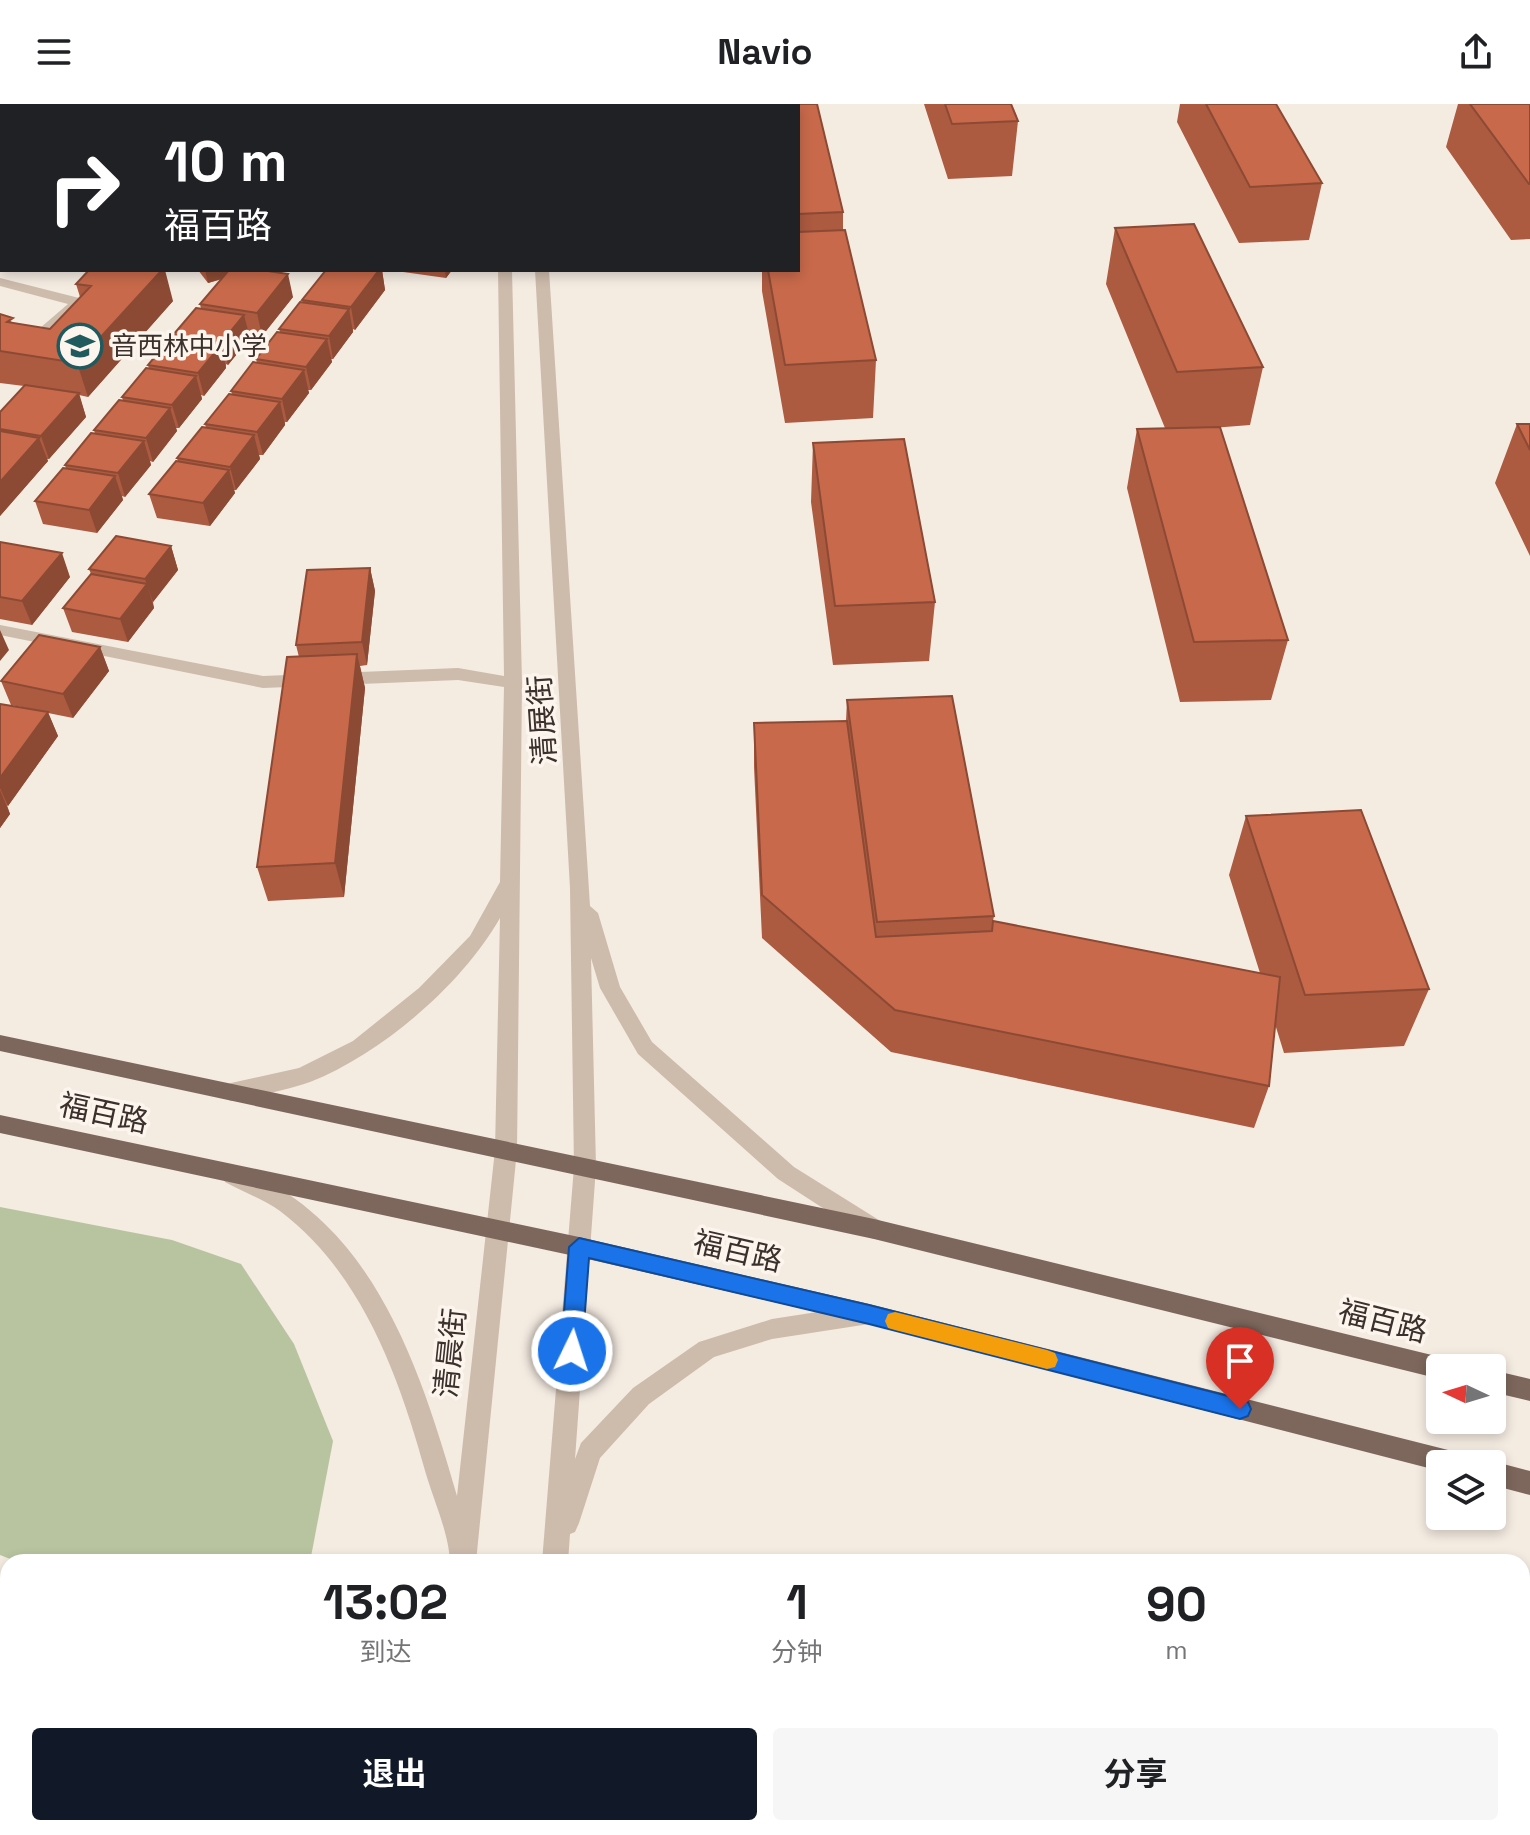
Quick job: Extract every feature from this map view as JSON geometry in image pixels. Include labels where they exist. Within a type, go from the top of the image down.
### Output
[{"type":"main road","name":"福百路","points":[[0,1043],[874,1229],[1426,1365]]},
{"type":"main road","name":"福百路","points":[[0,1124],[579,1247],[869,1314],[1426,1456]]},
{"type":"main road","points":[[1506,1384],[1530,1390]]},
{"type":"main road","points":[[1506,1477],[1530,1483]]},
{"type":"street","name":"清展街","points":[[505,272],[513,683],[506,1150]]},
{"type":"street","name":"清展街","points":[[542,272],[580,888],[585,1167]]},
{"type":"street","points":[[0,282],[78,302],[37,338]]},
{"type":"street","points":[[0,630],[263,682],[458,674],[513,683]]},
{"type":"street","points":[[231,1092],[304,1075],[360,1047],[426,994],[477,941],[510,882]]},
{"type":"street","points":[[580,888],[610,988],[645,1048],[786,1173],[874,1229]]},
{"type":"street","name":"清晨街","points":[[464,1554],[506,1150]]},
{"type":"street","points":[[556,1554],[585,1167]]},
{"type":"street","points":[[225,1172],[289,1205],[346,1260],[398,1352],[433,1451],[461,1554]]},
{"type":"street","points":[[557,1554],[590,1451],[641,1396],[707,1349],[772,1329],[869,1314]]},
{"type":"green space","points":[[0,1207],[172,1240],[241,1264],[294,1344],[333,1441],[312,1554],[0,1554]]},
{"type":"building","points":[[800,104],[817,104],[843,212],[800,214]]},
{"type":"building","points":[[945,104],[1011,104],[1018,121],[952,124]]},
{"type":"building","points":[[1206,104],[1276,104],[1322,183],[1250,187]]},
{"type":"building","points":[[1470,104],[1530,104],[1530,184],[1529,184]]},
{"type":"building","points":[[1194,224],[1263,367],[1177,372],[1115,228]]},
{"type":"building","points":[[845,230],[876,360],[785,365],[768,272],[800,272],[800,232]]},
{"type":"building","points":[[87,272],[160,272],[77,363],[0,351],[0,314],[13,318],[7,322],[50,329],[91,286],[76,284]]},
{"type":"building","points":[[227,272],[288,274],[257,313],[200,304]]},
{"type":"building","points":[[324,272],[377,272],[351,307],[302,300]]},
{"type":"building","points":[[300,302],[349,309],[329,336],[279,329]]},
{"type":"building","points":[[196,308],[244,315],[222,342],[173,335]]},
{"type":"building","points":[[277,332],[327,339],[306,367],[256,359]]},
{"type":"building","points":[[171,337],[221,345],[198,373],[148,365]]},
{"type":"building","points":[[253,362],[304,370],[282,399],[231,391]]},
{"type":"building","points":[[146,368],[196,376],[172,405],[122,397]]},
{"type":"building","points":[[25,385],[79,393],[41,436],[0,429],[0,412]]},
{"type":"building","points":[[229,394],[280,402],[257,432],[205,424]]},
{"type":"building","points":[[119,400],[170,408],[146,438],[94,430]]},
{"type":"building","points":[[1517,424],[1530,424],[1530,450]]},
{"type":"building","points":[[202,427],[254,435],[230,467],[177,458]]},
{"type":"building","points":[[1220,427],[1288,640],[1194,642],[1137,429]]},
{"type":"building","points":[[0,431],[39,438],[0,482]]},
{"type":"building","points":[[91,433],[144,441],[118,473],[65,465]]},
{"type":"building","points":[[904,439],[935,602],[835,606],[813,443]]},
{"type":"building","points":[[176,461],[229,470],[203,503],[149,494]]},
{"type":"building","points":[[63,468],[115,476],[89,510],[35,501]]},
{"type":"building","points":[[116,536],[171,546],[145,579],[89,569]]},
{"type":"building","points":[[0,542],[62,553],[22,601],[0,597]]},
{"type":"building","points":[[370,568],[362,642],[296,645],[307,570]]},
{"type":"building","points":[[91,574],[147,584],[120,619],[63,608]]},
{"type":"building","points":[[39,635],[100,647],[63,694],[1,681]]},
{"type":"building","points":[[357,654],[335,863],[257,867],[287,657]]},
{"type":"building","points":[[952,696],[994,916],[877,922],[847,700]]},
{"type":"building","points":[[0,704],[48,712],[0,778]]},
{"type":"building","points":[[847,721],[876,937],[992,931],[993,921],[1280,977],[1269,1086],[895,1010],[762,895],[754,723]]},
{"type":"building","points":[[1361,810],[1429,989],[1305,995],[1246,816]]},
{"type":"slow traffic","points":[[895,1321],[1047,1360]]},
{"type":"place","name":"音西林中小学","points":[[80,346]]},
{"type":"route","points":[[572,1351],[579,1247],[869,1314],[1240,1409]]}]
